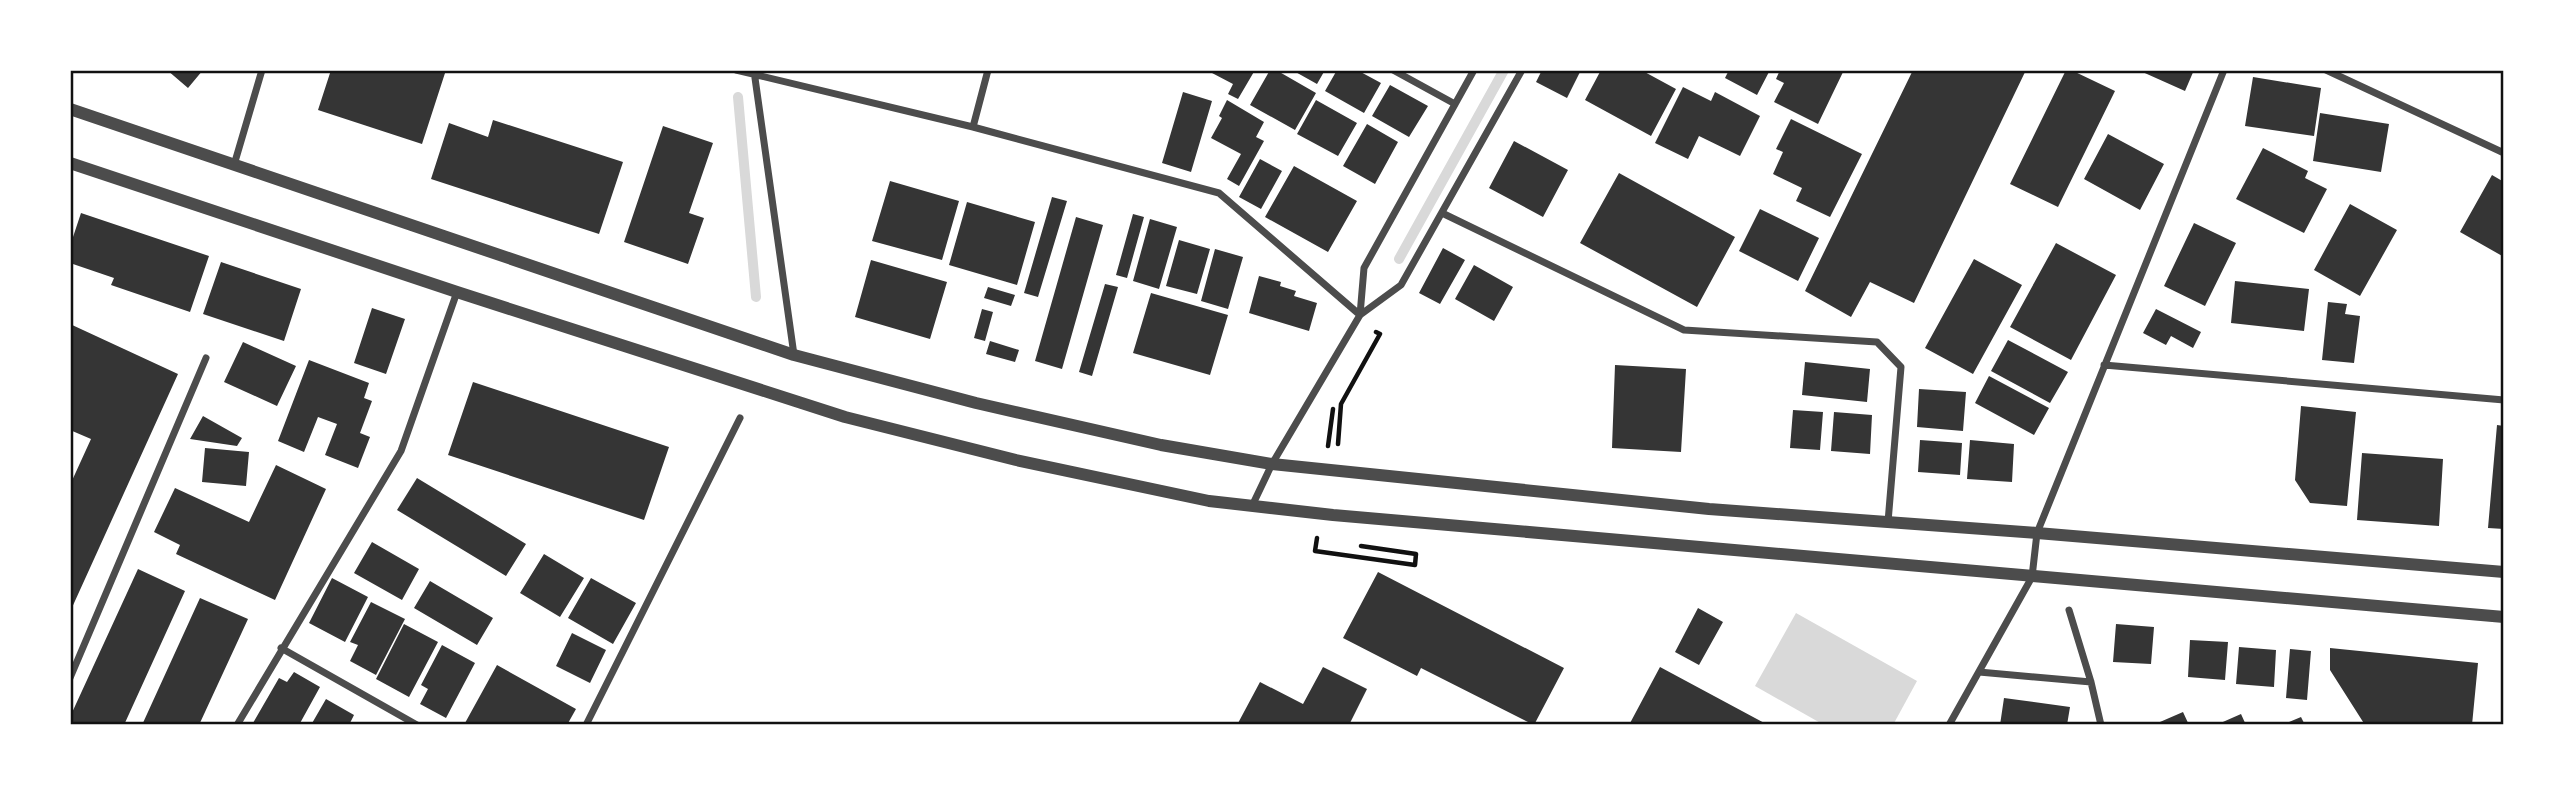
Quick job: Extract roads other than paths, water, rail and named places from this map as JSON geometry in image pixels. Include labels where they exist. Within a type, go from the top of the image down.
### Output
[{"type":"street","points":[[234,165],[262,70]]},
{"type":"street","points":[[736,70],[754,72],[973,127],[1219,193],[1360,315]]},
{"type":"street","points":[[973,127],[988,70]]},
{"type":"street","points":[[1393,70],[1455,104]]},
{"type":"street","points":[[1360,315],[1364,268],[1474,70]]},
{"type":"street","points":[[1251,507],[1272,464],[1360,315],[1401,285],[1522,70]]},
{"type":"street","points":[[1949,725],[2032,577],[2037,533],[2224,70]]},
{"type":"street","points":[[2326,70],[2504,153]]},
{"type":"street","points":[[754,72],[794,355]]},
{"type":"street","points":[[70,109],[794,355],[976,404],[1161,445],[1272,464],[1709,509],[2504,572]]},
{"type":"street","points":[[70,163],[845,417],[1016,460],[1209,501],[1251,507],[2032,577],[2504,617]]},
{"type":"street","points":[[1442,213],[1685,330],[1877,342],[1901,367],[1888,522]]},
{"type":"street","points":[[237,725],[401,451],[457,292]]},
{"type":"street","points":[[70,678],[206,358]]},
{"type":"street","points":[[2104,365],[2504,400]]},
{"type":"street","points":[[586,725],[740,418]]},
{"type":"street","points":[[2069,610],[2101,725]]},
{"type":"street","points":[[281,648],[417,725]]},
{"type":"street","points":[[1979,672],[2091,682]]},
{"type":"waterway","points":[[1399,259],[1504,70]]},
{"type":"waterway","points":[[738,97],[756,297]]}]
